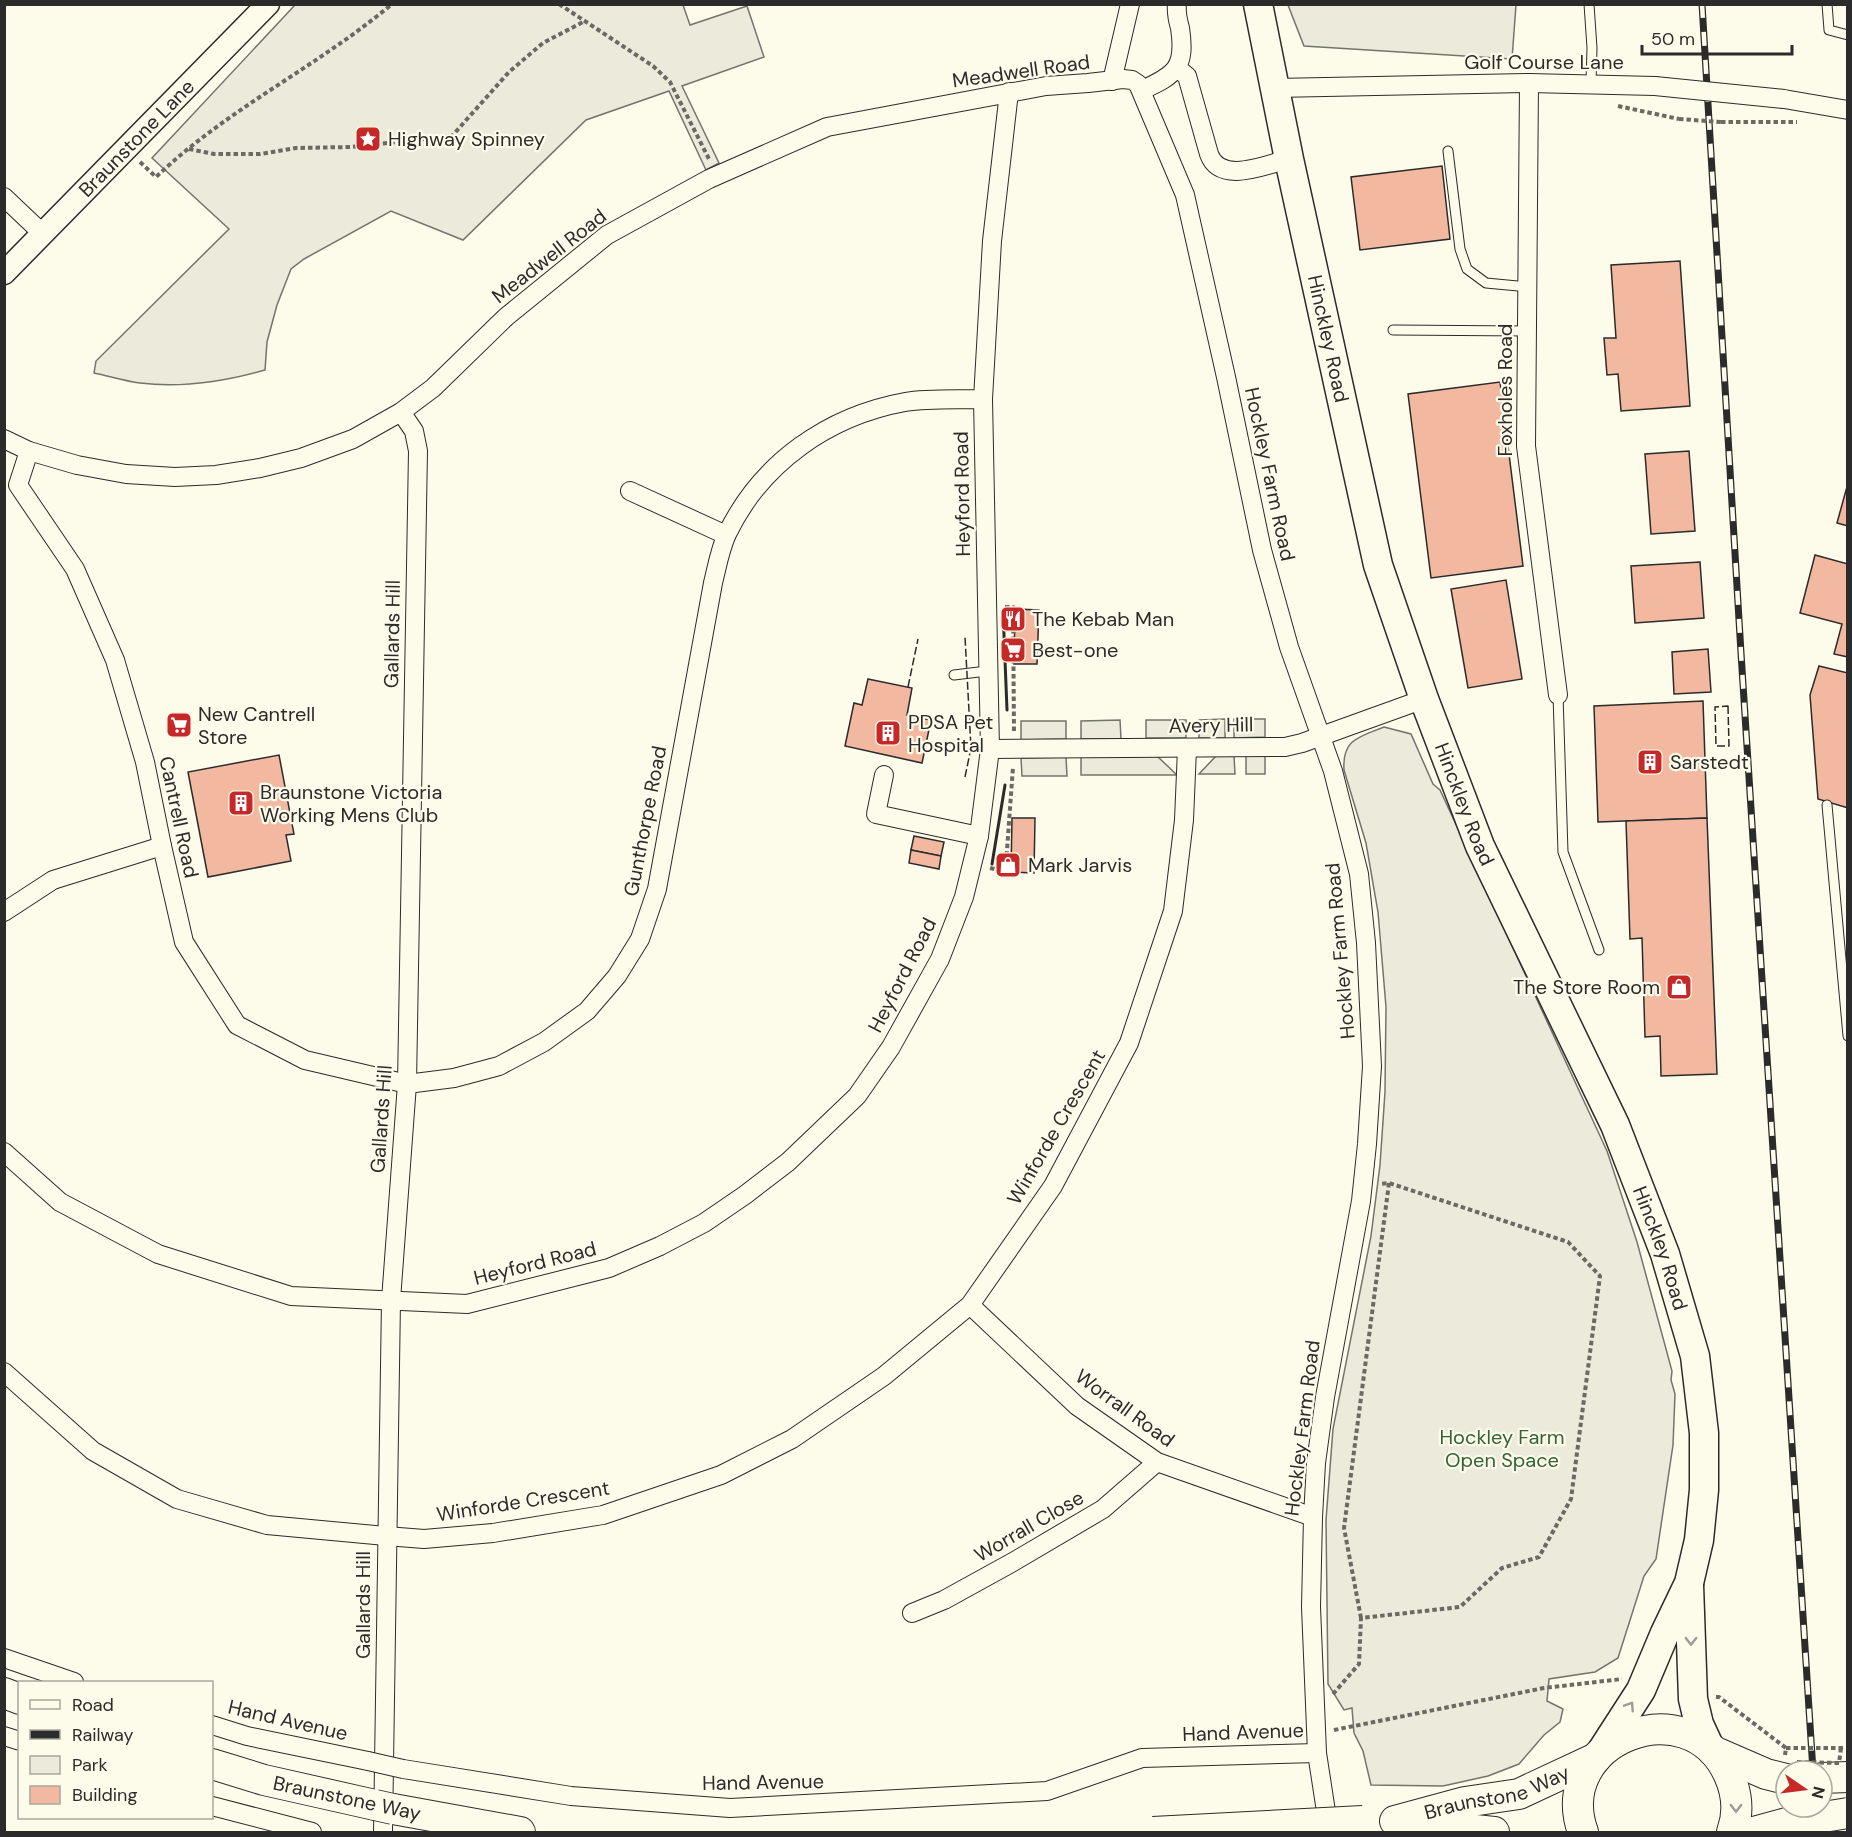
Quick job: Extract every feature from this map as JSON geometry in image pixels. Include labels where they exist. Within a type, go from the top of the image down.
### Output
[{"type":"highway","name":"Braunstone Way","points":[[1395,1821],[1465,1802],[1519,1794],[1597,1757],[1618,1740],[1641,1731],[1665,1729],[1689,1735],[1711,1750],[1766,1774],[1774,1773]]},
{"type":"highway","points":[[1711,1750],[1725,1766],[1733,1784],[1737,1804],[1732,1833]]},
{"type":"highway","points":[[1583,1833],[1578,1809],[1580,1791],[1586,1774],[1597,1757]]},
{"type":"highway","name":"Braunstone Way","points":[[213,1764],[384,1816],[520,1833]]},
{"type":"highway","points":[[1754,1833],[1787,1822],[1848,1813]]},
{"type":"highway","name":"Braunstone Way","points":[[1153,1833],[1363,1821],[1395,1821],[1494,1833]]},
{"type":"main road","name":"Hinckley Road","points":[[1258,4],[1289,159],[1378,565],[1424,699],[1480,846],[1615,1125],[1651,1213],[1681,1304],[1695,1356],[1704,1432],[1704,1490],[1699,1540],[1689,1583],[1641,1690],[1597,1757]]},
{"type":"main road","name":"Hinckley Road","points":[[1689,1583],[1693,1699],[1711,1750]]},
{"type":"street","name":"Braunstone Lane","points":[[4,273],[268,4]]},
{"type":"street","points":[[1112,81],[1130,4]]},
{"type":"street","points":[[1142,90],[1162,81],[1177,68],[1182,60],[1183,50],[1177,4]]},
{"type":"street","points":[[1177,68],[1187,76],[1212,163],[1226,171],[1235,172],[1289,159]]},
{"type":"street","name":"Meadwell Road","points":[[4,439],[29,451],[77,465],[126,474],[175,477],[216,475],[301,458],[353,439],[401,412],[433,388],[506,317],[607,235],[716,176],[827,127],[1046,86],[1123,79],[1132,80],[1142,90]]},
{"type":"street","name":"Foxholes Road","points":[[1529,83],[1526,446],[1558,695]]},
{"type":"street","name":"Golf Course Lane","points":[[1275,88],[1591,83],[1655,86],[1784,99],[1848,110]]},
{"type":"street","name":"Hockley Farm Road","points":[[1142,90],[1185,195],[1262,550],[1289,647],[1321,736],[1345,813],[1359,874],[1366,943],[1372,1066],[1363,1186],[1325,1397],[1316,1463],[1312,1518],[1311,1607],[1323,1696],[1317,1753],[1329,1833]]},
{"type":"street","name":"Heyford Road","points":[[4,1152],[60,1202],[158,1254],[291,1296],[466,1304],[609,1268],[660,1246],[704,1223],[788,1162],[857,1096],[891,1047],[940,959],[964,897],[980,836],[990,749],[983,399],[992,241],[1009,92]]},
{"type":"street","points":[[4,197],[42,233]]},
{"type":"street","name":"Gunthorpe Road","points":[[407,1084],[454,1078],[499,1066],[544,1042],[586,1011],[617,976],[640,939],[657,889],[712,583],[726,535],[753,491],[793,451],[829,426],[870,410],[907,402],[983,399]]},
{"type":"street","name":"Gallards Hill","points":[[384,1816],[391,1300],[407,1084],[418,451],[414,431],[401,412]]},
{"type":"street","name":"Cantrell Road","points":[[29,451],[18,485],[75,569],[115,660],[145,762],[184,942],[237,1026],[305,1060],[407,1084]]},
{"type":"street","points":[[630,491],[726,535]]},
{"type":"street","name":"Avery Hill","points":[[990,749],[1285,747],[1424,699]]},
{"type":"street","name":"Winforde Crescent","points":[[4,1372],[93,1451],[177,1499],[267,1525],[386,1536],[424,1539],[493,1533],[603,1515],[721,1475],[792,1439],[884,1376],[970,1305],[1053,1186],[1129,1043],[1173,911],[1184,820],[1187,749]]},
{"type":"street","points":[[884,775],[876,814],[980,836]]},
{"type":"street","points":[[4,912],[53,880],[162,846]]},
{"type":"street","name":"Worrall Road","points":[[970,1305],[1077,1406],[1157,1462],[1312,1518]]},
{"type":"street","name":"Worrall Close","points":[[912,1613],[944,1599],[1013,1562],[1103,1509],[1157,1462]]},
{"type":"street","points":[[4,1658],[68,1681]]},
{"type":"street","name":"Hand Avenue","points":[[213,1725],[247,1736],[403,1769],[571,1796],[730,1809],[1047,1791],[1142,1758],[1317,1753]]},
{"type":"street","points":[[213,1806],[312,1833]]},
{"type":"lane","points":[[1589,4],[1592,48],[1591,83]]},
{"type":"lane","points":[[1827,4],[1829,30],[1848,35]]},
{"type":"lane","points":[[1448,151],[1460,249],[1467,269],[1486,283],[1527,287]]},
{"type":"lane","points":[[1393,330],[1527,331]]},
{"type":"lane","points":[[954,675],[987,671]]},
{"type":"lane","points":[[1558,695],[1563,852],[1599,950]]},
{"type":"lane","points":[[1827,806],[1848,1036]]},
{"type":"path","points":[[156,177],[232,117],[364,28],[392,4]]},
{"type":"path","points":[[559,4],[653,66],[670,82],[716,176]]},
{"type":"path","points":[[189,149],[214,154],[260,154],[296,148],[350,147],[452,136],[509,72],[534,50],[585,21]]},
{"type":"path","points":[[1679,119],[1721,122]]},
{"type":"path","points":[[991,868],[1000,870]]},
{"type":"path","points":[[1323,1696],[1359,1664],[1361,1618],[1344,1528],[1389,1183]]},
{"type":"path","points":[[1361,1618],[1460,1607],[1503,1568],[1539,1557],[1571,1499],[1600,1276],[1568,1242],[1389,1183],[1363,1186]]},
{"type":"path","points":[[1332,1719],[1333,1730],[1544,1688],[1626,1678],[1632,1663],[1650,1670]]},
{"type":"path","points":[[1693,1699],[1719,1697],[1786,1748],[1848,1748]]},
{"type":"path","points":[[1834,1764],[1839,1763],[1841,1748]]},
{"type":"green space","name":"Highway Spinney","points":[[295,5],[683,5],[690,25],[747,6],[764,57],[682,86],[719,163],[706,170],[669,91],[586,120],[463,240],[391,211],[304,259],[291,269],[277,305],[267,342],[265,370],[219,380],[171,385],[134,382],[94,373],[96,361],[229,229],[152,158]]},
{"type":"green space","points":[[1288,5],[1516,5],[1512,59],[1304,46]]},
{"type":"green space","points":[[1225,719],[1225,738],[1199,738],[1199,720]]},
{"type":"green space","points":[[1234,719],[1265,719],[1265,737],[1234,738]]},
{"type":"green space","points":[[1120,720],[1121,739],[1081,739],[1081,721]]},
{"type":"green space","points":[[1146,720],[1186,720],[1186,738],[1146,738]]},
{"type":"green space","points":[[1021,721],[1066,721],[1066,739],[1021,740]]},
{"type":"green space","name":"Hockley Farm Open Space","points":[[1384,727],[1411,734],[1433,784],[1440,790],[1607,1151],[1637,1242],[1672,1371],[1671,1380],[1675,1394],[1673,1445],[1656,1559],[1644,1576],[1618,1658],[1595,1672],[1549,1679],[1547,1701],[1563,1709],[1560,1722],[1544,1735],[1519,1764],[1488,1776],[1443,1786],[1371,1785],[1363,1751],[1354,1733],[1352,1708],[1344,1710],[1328,1684],[1326,1520],[1333,1429],[1371,1236],[1380,1165],[1385,1092],[1386,1007],[1378,912],[1366,843],[1344,770],[1344,760],[1349,745],[1360,737]]},
{"type":"green space","points":[[1246,755],[1265,755],[1265,774],[1246,774]]},
{"type":"green space","points":[[1157,756],[1177,775],[1081,775],[1081,757]]},
{"type":"green space","points":[[1216,756],[1234,756],[1235,774],[1199,774]]},
{"type":"green space","points":[[1066,757],[1067,776],[1022,776],[1021,758]]},
{"type":"building","points":[[1442,166],[1450,239],[1360,250],[1351,177]]},
{"type":"building","points":[[1680,261],[1690,406],[1621,411],[1618,374],[1607,375],[1604,338],[1616,338],[1611,265]]},
{"type":"building","points":[[1500,382],[1523,566],[1431,578],[1408,394]]},
{"type":"building","points":[[1689,451],[1695,531],[1651,534],[1645,454]]},
{"type":"building","points":[[1848,483],[1848,526],[1837,523]]},
{"type":"building","points":[[1815,555],[1848,564],[1848,657],[1834,654],[1842,624],[1800,613]]},
{"type":"building","points":[[1700,562],[1704,618],[1635,623],[1631,566]]},
{"type":"building","points":[[1506,580],[1522,679],[1468,688],[1451,589]]},
{"type":"building","points":[[1015,609],[1039,610],[1037,664],[1014,664]]},
{"type":"building","points":[[1708,649],[1711,692],[1674,694],[1672,652]]},
{"type":"building","points":[[1819,666],[1848,673],[1848,808],[1818,799],[1810,695]]},
{"type":"building","name":"PDSA Pet Hospital","points":[[868,679],[912,688],[907,715],[931,720],[922,763],[845,746],[854,703],[862,705]]},
{"type":"building","name":"Sarstedt","points":[[1703,701],[1707,818],[1598,822],[1594,706]]},
{"type":"building","name":"Braunstone Victoria Working Mens Club","points":[[279,755],[294,834],[286,835],[291,861],[208,877],[188,772]]},
{"type":"building","points":[[1012,818],[1035,818],[1034,873],[1011,872]]},
{"type":"building","name":"The Store Room","points":[[1707,818],[1717,1074],[1661,1076],[1660,1036],[1645,1037],[1642,938],[1630,939],[1626,821]]},
{"type":"building","points":[[914,836],[944,842],[941,856],[911,850]]},
{"type":"building","points":[[911,850],[941,856],[939,869],[909,863]]},
{"type":"railway","points":[[1702,4],[1812,1759]]},
{"type":"railway","points":[[1816,1819],[1817,1832]]},
{"type":"fence","points":[[965,637],[971,748],[965,777]]},
{"type":"fence","points":[[908,687],[918,639]]},
{"type":"fence","points":[[1728,706],[1729,746],[1716,746],[1715,707],[1728,706]]},
{"type":"wall","points":[[1003,610],[1007,710]]},
{"type":"wall","points":[[992,864],[1005,785]]},
{"type":"place","name":"Highway Spinney","points":[[368,139]]},
{"type":"place","name":"The Kebab Man","points":[[1013,619]]},
{"type":"place","name":"Best-one","points":[[1013,650]]},
{"type":"place","name":"New Cantrell Store","points":[[179,725]]},
{"type":"place","name":"PDSA Pet Hospital","points":[[888,733]]},
{"type":"place","name":"Sarstedt","points":[[1650,762]]},
{"type":"place","name":"Braunstone Victoria Working Mens Club","points":[[241,803]]},
{"type":"place","name":"Mark Jarvis","points":[[1008,865]]},
{"type":"place","name":"The Store Room","points":[[1679,987]]}]
